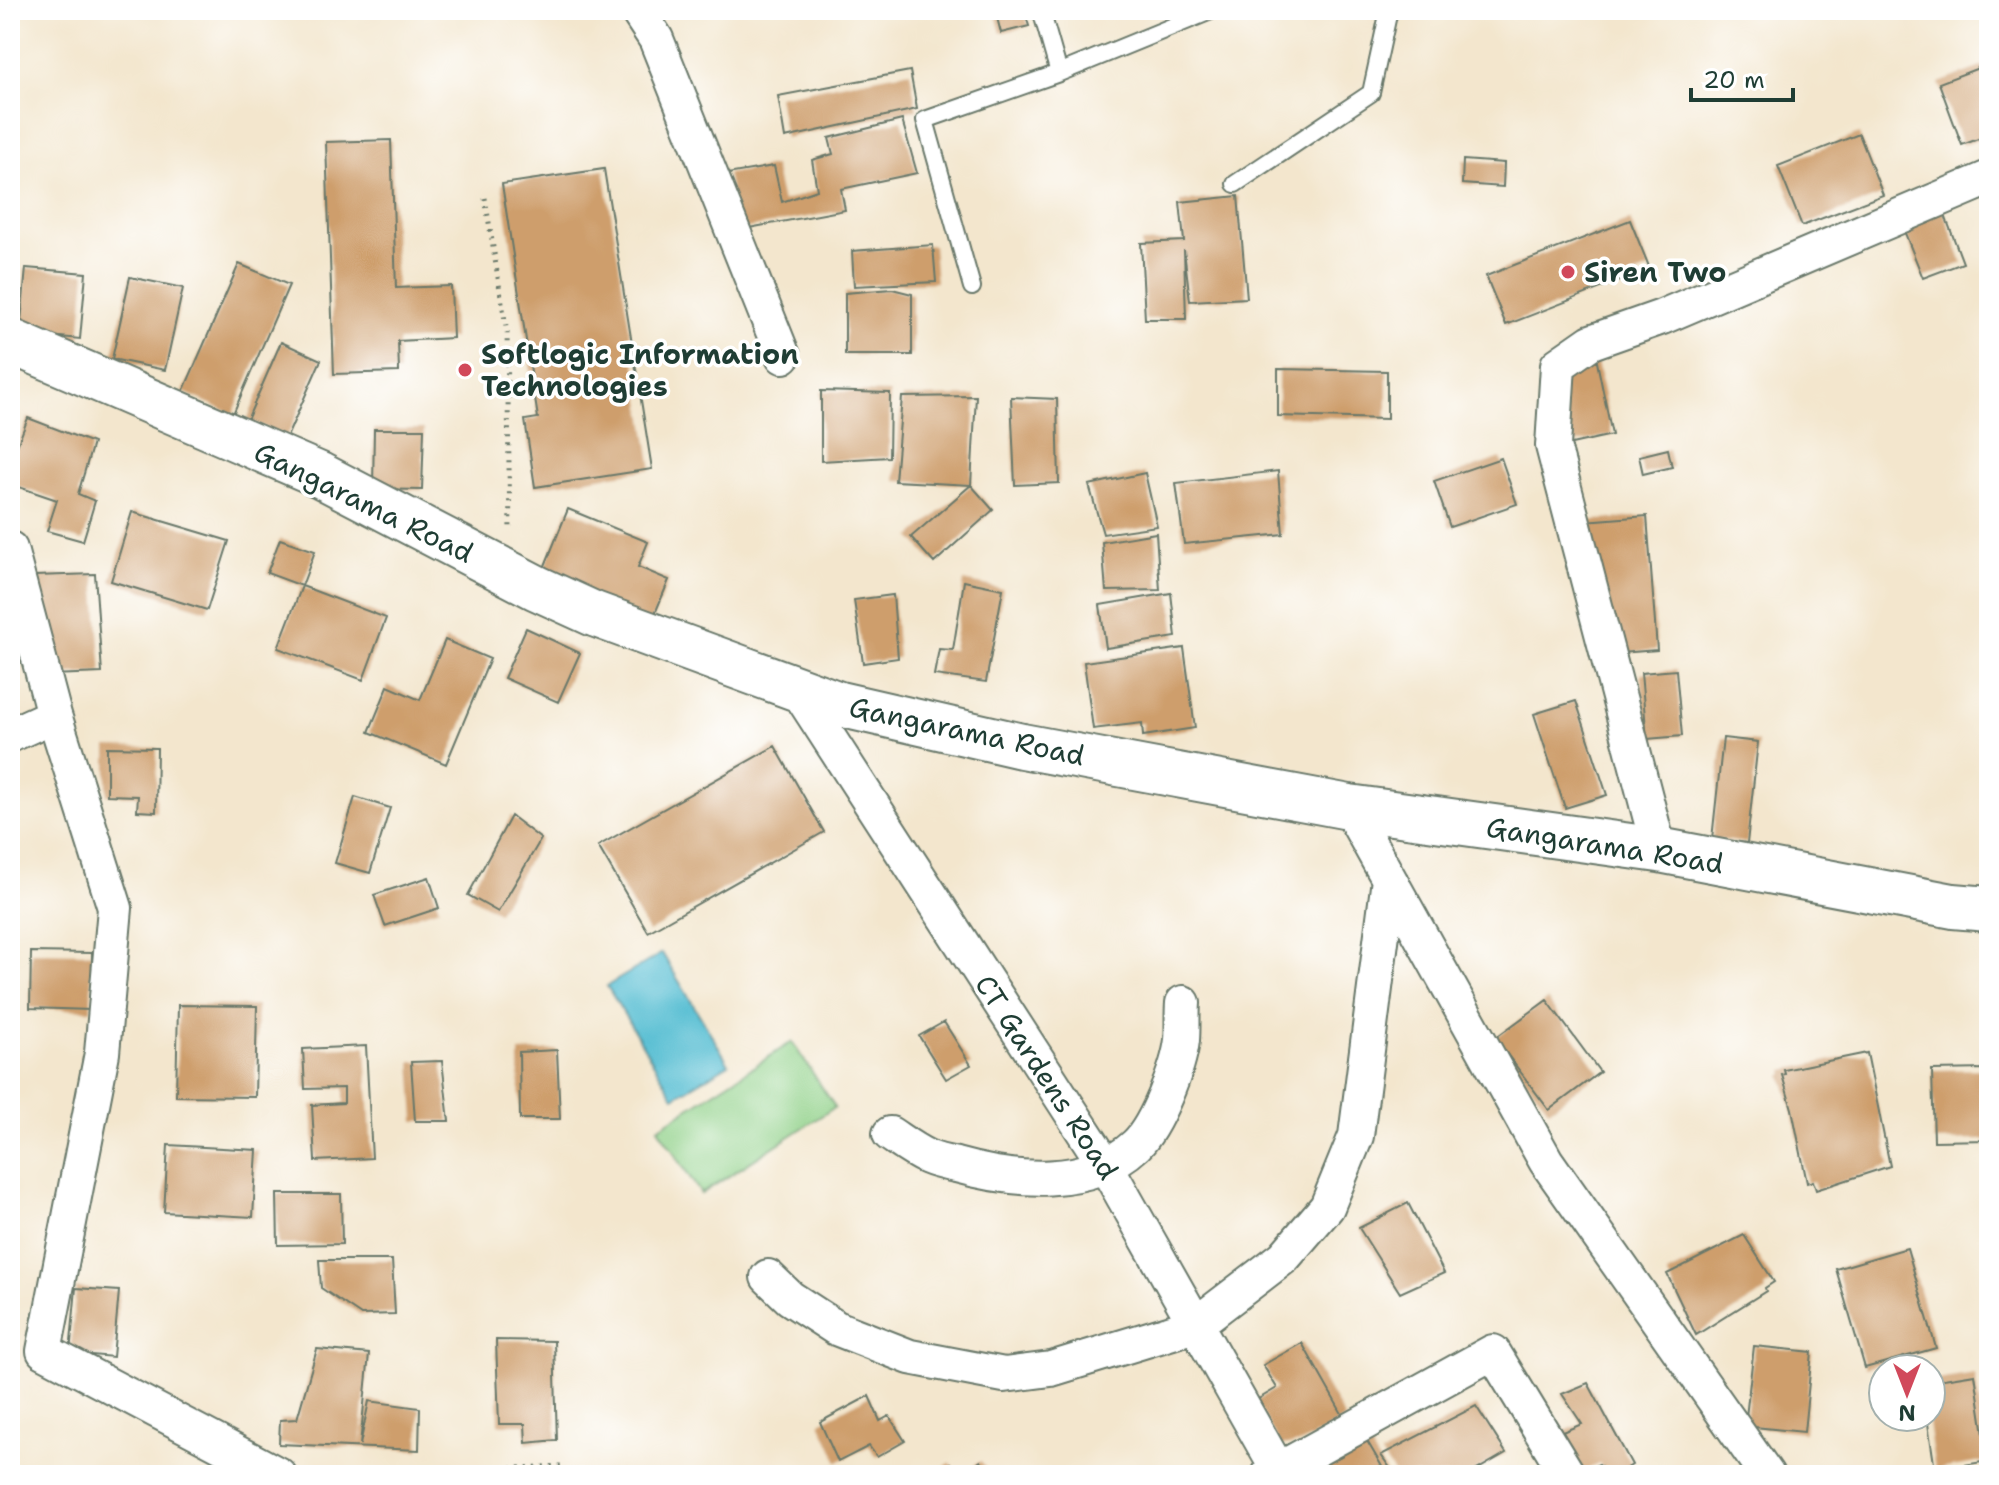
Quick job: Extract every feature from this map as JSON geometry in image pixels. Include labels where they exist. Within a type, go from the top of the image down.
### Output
[{"type":"street","points":[[637,10],[656,39],[783,356]]},
{"type":"street","points":[[1659,850],[1553,446],[1558,365],[1591,342],[1662,317],[1989,178]]},
{"type":"street","name":"Gangarama Road","points":[[10,341],[320,475],[507,573],[594,614],[839,704],[1022,746],[1349,807],[1659,850],[1953,906],[1989,909]]},
{"type":"street","points":[[10,549],[54,715],[115,908],[102,1053],[44,1351],[279,1475]]},
{"type":"street","name":"CT Gardens Road","points":[[797,689],[1106,1166],[1276,1473]]},
{"type":"street","points":[[10,735],[54,715]]},
{"type":"street","points":[[1349,807],[1546,1161],[1767,1475]]},
{"type":"street","points":[[768,1277],[790,1298],[836,1328],[910,1357],[1004,1375],[1051,1369],[1195,1325],[1284,1257],[1327,1207],[1356,1136],[1389,879]]},
{"type":"street","points":[[890,1134],[927,1157],[987,1174],[1025,1178],[1076,1175],[1106,1166],[1136,1144],[1152,1122],[1171,1079],[1182,1042],[1183,1003]]},
{"type":"street","points":[[1276,1473],[1493,1352],[1568,1475]]},
{"type":"lane","points":[[1041,10],[1059,73]]},
{"type":"lane","points":[[972,287],[925,120],[1059,73],[1213,10]]},
{"type":"lane","points":[[1235,184],[1371,93],[1389,10]]},
{"type":"path","points":[[485,198],[507,333],[511,506],[507,573]]},
{"type":"path","points":[[367,1475],[561,1466]]},
{"type":"green space","points":[[792,1042],[835,1107],[701,1194],[658,1128]]},
{"type":"water","points":[[662,953],[729,1064],[674,1097],[607,986]]},
{"type":"building","points":[[995,10],[1024,10],[1029,26],[1001,33]]},
{"type":"building","points":[[1989,64],[1989,135],[1962,145],[1939,83]]},
{"type":"building","points":[[910,71],[917,109],[785,138],[778,96]]},
{"type":"building","points":[[902,120],[917,173],[841,189],[845,210],[738,230],[727,174],[774,166],[782,202],[817,190],[812,160],[833,154],[829,138]]},
{"type":"building","points":[[1859,134],[1883,195],[1802,226],[1778,166]]},
{"type":"building","points":[[391,140],[396,288],[451,286],[453,338],[398,341],[399,372],[334,374],[326,142]]},
{"type":"building","points":[[1463,160],[1504,163],[1503,187],[1462,184]]},
{"type":"building","points":[[604,169],[652,469],[535,487],[525,420],[538,418],[502,184]]},
{"type":"building","points":[[1238,196],[1247,298],[1190,301],[1184,250],[1186,319],[1145,319],[1141,243],[1184,241],[1180,202]]},
{"type":"building","points":[[1940,202],[1963,263],[1923,278],[1899,218]]},
{"type":"building","name":"Siren Two","points":[[1630,220],[1650,269],[1506,325],[1486,276]]},
{"type":"building","points":[[933,245],[936,282],[854,286],[852,251]]},
{"type":"building","points":[[239,264],[289,285],[233,414],[183,392]]},
{"type":"building","points":[[26,268],[86,273],[80,339],[20,333]]},
{"type":"building","points":[[130,277],[183,288],[165,370],[112,359]]},
{"type":"building","points":[[892,289],[912,294],[912,355],[845,355],[845,293]]},
{"type":"building","points":[[281,342],[321,360],[287,437],[247,420]]},
{"type":"building","points":[[1596,357],[1612,435],[1567,445],[1550,367]]},
{"type":"building","points":[[1278,369],[1387,371],[1387,419],[1278,416]]},
{"type":"building","points":[[821,391],[890,393],[889,457],[821,461]]},
{"type":"building","points":[[976,396],[971,485],[895,481],[902,397]]},
{"type":"building","points":[[1011,397],[1057,399],[1059,483],[1015,485]]},
{"type":"building","points":[[28,418],[93,443],[78,494],[95,501],[83,541],[47,531],[57,500],[10,484],[10,464]]},
{"type":"building","points":[[374,429],[424,429],[422,490],[373,489]]},
{"type":"building","points":[[1668,449],[1672,467],[1643,474],[1639,456]]},
{"type":"building","points":[[1501,458],[1517,504],[1450,527],[1434,481]]},
{"type":"building","points":[[1278,471],[1283,534],[1184,544],[1176,483]]},
{"type":"building","points":[[1145,473],[1157,526],[1103,534],[1089,485]]},
{"type":"building","points":[[971,485],[993,510],[934,563],[911,537]]},
{"type":"building","points":[[568,509],[648,542],[638,567],[669,580],[651,623],[540,578]]},
{"type":"building","points":[[132,512],[229,541],[207,610],[111,581]]},
{"type":"building","points":[[1647,516],[1657,650],[1595,655],[1585,521]]},
{"type":"building","points":[[1156,533],[1160,590],[1106,591],[1102,542]]},
{"type":"building","points":[[280,539],[315,551],[302,586],[267,573]]},
{"type":"building","points":[[95,574],[102,673],[51,675],[35,576]]},
{"type":"building","points":[[964,581],[1003,589],[986,682],[934,675],[939,649],[953,650]]},
{"type":"building","points":[[302,586],[386,618],[363,680],[278,648]]},
{"type":"building","points":[[1171,593],[1176,637],[1106,648],[1100,605]]},
{"type":"building","points":[[893,595],[898,658],[863,663],[854,600]]},
{"type":"building","points":[[526,628],[580,653],[558,702],[504,678]]},
{"type":"building","points":[[445,640],[490,659],[446,764],[369,732],[388,686],[420,700]]},
{"type":"building","points":[[1184,648],[1195,728],[1143,736],[1142,723],[1093,729],[1084,662]]},
{"type":"building","points":[[1676,670],[1682,736],[1647,739],[1641,673]]},
{"type":"building","points":[[1576,701],[1607,795],[1565,808],[1534,714]]},
{"type":"building","points":[[1723,738],[1758,742],[1747,843],[1712,839]]},
{"type":"building","points":[[775,746],[824,832],[648,932],[598,846]]},
{"type":"building","points":[[107,747],[157,748],[156,812],[137,811],[138,796],[107,795]]},
{"type":"building","points":[[355,797],[390,808],[370,873],[335,863]]},
{"type":"building","points":[[511,816],[541,839],[498,912],[468,895]]},
{"type":"building","points":[[429,877],[439,908],[385,926],[374,895]]},
{"type":"building","points":[[31,952],[92,953],[91,1010],[30,1008]]},
{"type":"building","points":[[1547,1000],[1600,1072],[1549,1110],[1495,1038]]},
{"type":"building","points":[[178,1005],[257,1006],[255,1097],[176,1096]]},
{"type":"building","points":[[944,1022],[971,1065],[946,1079],[919,1036]]},
{"type":"building","points":[[366,1046],[372,1158],[315,1161],[312,1105],[344,1103],[344,1088],[305,1089],[303,1049]]},
{"type":"building","points":[[557,1050],[560,1119],[520,1119],[519,1052]]},
{"type":"building","points":[[1867,1053],[1890,1166],[1816,1190],[1813,1181],[1807,1183],[1782,1075],[1785,1074],[1784,1070]]},
{"type":"building","points":[[442,1061],[449,1121],[415,1121],[411,1062]]},
{"type":"building","points":[[1989,1069],[1989,1140],[1934,1141],[1932,1070]]},
{"type":"building","points":[[168,1145],[257,1150],[253,1217],[164,1212]]},
{"type":"building","points":[[277,1194],[341,1194],[342,1244],[278,1245]]},
{"type":"building","points":[[1408,1203],[1444,1273],[1400,1293],[1359,1228]]},
{"type":"building","points":[[1744,1235],[1774,1282],[1765,1288],[1766,1291],[1696,1335],[1667,1274]]},
{"type":"building","points":[[1907,1248],[1936,1348],[1918,1353],[1867,1353],[1865,1368],[1836,1269]]},
{"type":"building","points":[[319,1260],[392,1260],[395,1314],[361,1315],[321,1288]]},
{"type":"building","points":[[76,1288],[119,1291],[113,1357],[70,1353]]},
{"type":"building","points":[[496,1340],[554,1341],[557,1440],[526,1443],[525,1424],[499,1424]]},
{"type":"building","points":[[1302,1343],[1345,1419],[1302,1443],[1281,1446],[1255,1401],[1277,1388],[1263,1365]]},
{"type":"building","points":[[1754,1346],[1812,1352],[1804,1432],[1745,1426]]},
{"type":"building","points":[[317,1349],[369,1354],[360,1445],[369,1401],[420,1408],[419,1450],[279,1444],[280,1420],[297,1419]]},
{"type":"building","points":[[1975,1374],[1988,1461],[1935,1470],[1929,1433],[1947,1433],[1947,1378]]},
{"type":"building","points":[[1588,1383],[1632,1465],[1616,1475],[1609,1475],[1599,1464],[1575,1475],[1550,1437],[1582,1424],[1562,1394]]},
{"type":"building","points":[[869,1396],[880,1421],[889,1416],[905,1441],[877,1457],[869,1446],[838,1462],[820,1422]]},
{"type":"building","points":[[1476,1406],[1506,1453],[1468,1475],[1395,1475],[1381,1455]]},
{"type":"building","points":[[1367,1441],[1387,1475],[1307,1475]]},
{"type":"building","points":[[981,1461],[989,1475],[930,1475],[950,1463],[960,1474]]},
{"type":"place","name":"Siren Two","points":[[1568,272]]},
{"type":"place","name":"Softlogic Information Technologies","points":[[465,370]]}]
